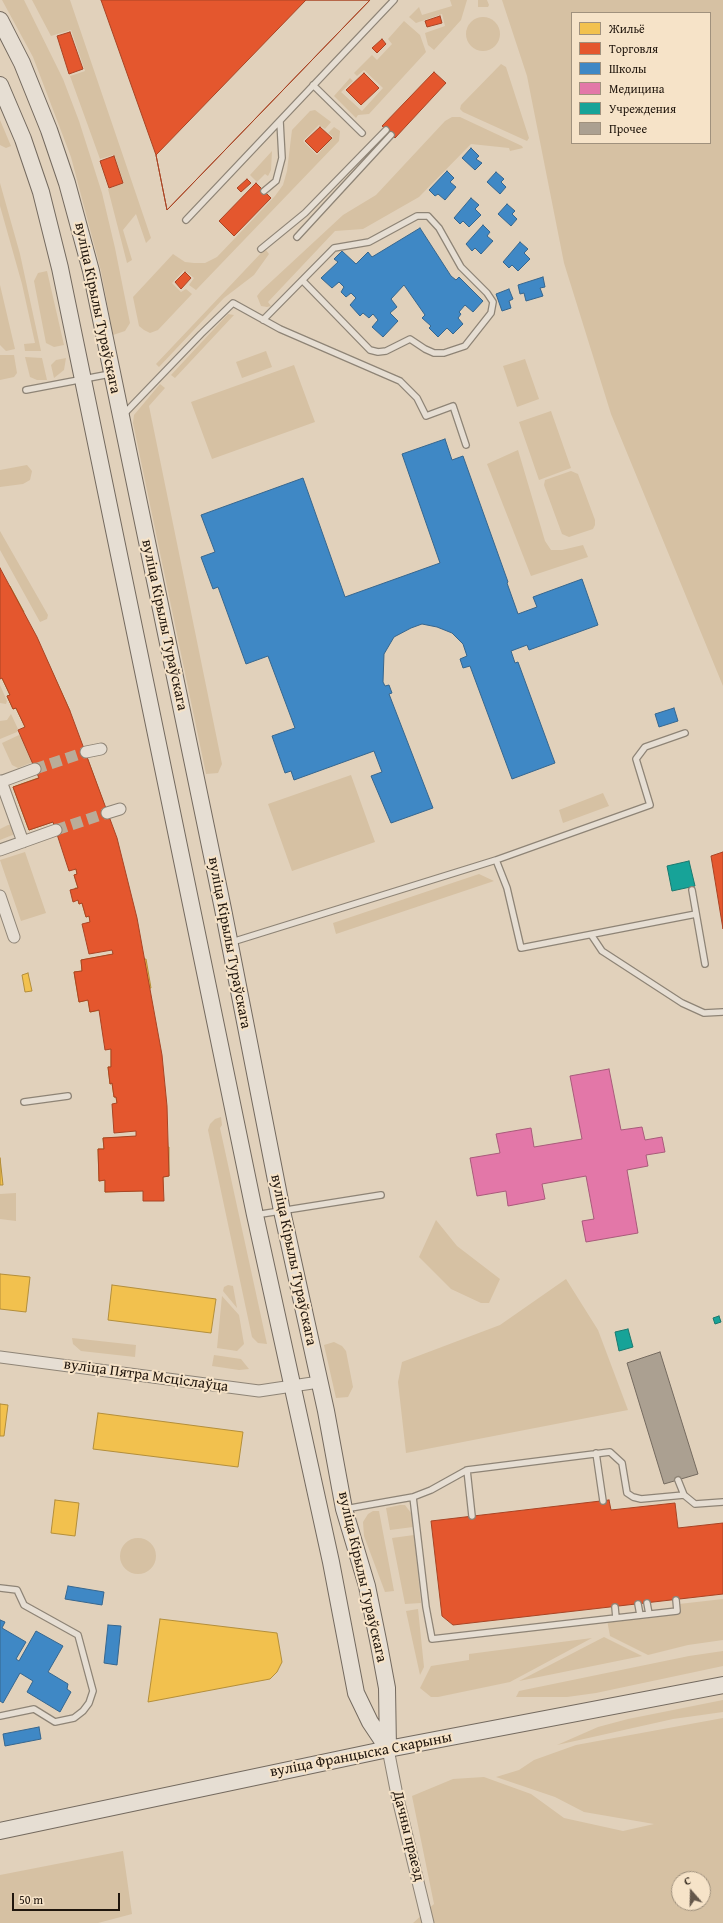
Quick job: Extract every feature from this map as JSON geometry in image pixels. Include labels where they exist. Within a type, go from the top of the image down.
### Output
[{"type":"main road","name":"вуліца Кірылы Тураўскага","points":[[0,20],[37,97],[68,183],[91,271],[230,943],[282,1211],[319,1382],[344,1509],[367,1586],[382,1659],[387,1688],[388,1749]]},
{"type":"main road","name":"вуліца Кірылы Тураўскага","points":[[0,85],[23,138],[41,192],[60,268],[255,1215],[330,1562],[356,1693],[370,1722],[388,1749]]},
{"type":"main road","name":"вуліца Францыска Скарыны","points":[[0,1831],[388,1749],[723,1685]]},
{"type":"street","points":[[86,752],[101,749]]},
{"type":"street","points":[[23,842],[1,782],[35,770]]},
{"type":"street","points":[[107,813],[120,809]]},
{"type":"street","points":[[0,850],[56,830]]},
{"type":"street","points":[[0,896],[14,938]]},
{"type":"street","name":"вуліца Пятра Мсціслаўца","points":[[0,1357],[259,1391],[319,1382]]},
{"type":"street","name":"Дачны праезд","points":[[388,1749],[397,1795],[428,1923]]},
{"type":"lane","points":[[186,220],[394,0]]},
{"type":"lane","points":[[313,85],[362,133]]},
{"type":"lane","points":[[264,191],[276,181],[281,165],[280,121]]},
{"type":"lane","points":[[261,249],[305,213],[386,130]]},
{"type":"lane","points":[[297,237],[391,135]]},
{"type":"lane","points":[[263,320],[334,248],[369,242],[417,216],[428,216],[439,228],[461,267],[487,293],[493,302],[491,313],[464,346],[444,353],[434,353],[425,350],[410,339],[386,351],[378,352],[370,350],[302,281]]},
{"type":"lane","points":[[121,416],[200,334],[233,303],[263,320],[400,381],[417,398],[426,416],[453,406],[466,445]]},
{"type":"lane","points":[[26,390],[84,380],[112,373]]},
{"type":"lane","points":[[230,943],[496,860],[650,805],[636,759],[644,747],[685,733]]},
{"type":"lane","points":[[496,860],[507,888],[521,948],[592,936],[696,914]]},
{"type":"lane","points":[[692,890],[705,964]]},
{"type":"lane","points":[[592,936],[602,951],[682,1003],[704,1013],[723,1012]]},
{"type":"lane","points":[[24,1102],[68,1096]]},
{"type":"lane","points":[[255,1215],[381,1195]]},
{"type":"lane","points":[[344,1509],[413,1497],[431,1490],[467,1470],[610,1452],[622,1463],[627,1493],[633,1497],[641,1499],[684,1495]]},
{"type":"lane","points":[[596,1454],[603,1501]]},
{"type":"lane","points":[[467,1470],[472,1516]]},
{"type":"lane","points":[[678,1480],[684,1495],[695,1504],[723,1502]]},
{"type":"lane","points":[[413,1497],[426,1607],[432,1639],[677,1610],[676,1600]]},
{"type":"lane","points":[[0,1588],[17,1590],[24,1605],[78,1635],[93,1691],[89,1703],[83,1711],[74,1718],[55,1722],[34,1709],[0,1716]]},
{"type":"lane","points":[[648,1603],[649,1614]]},
{"type":"lane","points":[[638,1604],[640,1615]]},
{"type":"lane","points":[[615,1607],[616,1618]]},
{"type":"shaded area","points":[[2,0],[24,0],[63,79],[79,121],[102,193],[115,248],[130,323],[125,331],[113,335],[101,271],[71,157],[33,57]]},
{"type":"shaded area","points":[[32,0],[70,0],[151,238],[146,243],[136,214],[123,230],[132,260],[127,263],[108,189],[123,183],[113,155],[100,159],[70,76],[85,71],[71,30],[51,36]]},
{"type":"shaded area","points":[[450,0],[467,0],[461,20],[434,50],[428,45],[425,33],[445,26],[442,14],[416,23],[409,17],[419,7],[422,15],[452,6]]},
{"type":"shaded area","points":[[478,0],[487,0],[489,5],[488,7],[478,7]]},
{"type":"shaded area","points":[[502,0],[723,0],[723,686],[611,414],[564,263],[527,76]]},
{"type":"shaded area","points":[[483,17],[495,22],[500,34],[495,46],[483,51],[471,46],[466,34],[471,22]]},
{"type":"shaded area","points":[[404,21],[420,35],[426,52],[369,114],[358,115],[356,118],[334,96],[350,78],[353,81],[341,92],[362,111],[383,88],[364,70],[357,76],[354,73],[372,55],[377,60],[392,44],[388,39]]},
{"type":"shaded area","points":[[501,64],[506,67],[529,138],[527,141],[463,112],[460,109],[461,105]]},
{"type":"shaded area","points":[[315,110],[331,122],[325,129],[319,125],[303,141],[317,155],[333,137],[328,133],[334,127],[340,131],[339,141],[196,290],[189,285],[194,278],[184,270],[172,283],[181,292],[186,289],[192,294],[158,330],[150,333],[144,330],[139,326],[133,297],[173,254],[185,262],[194,263],[205,263],[217,257],[275,196],[283,185],[287,171],[292,130],[310,111]]},
{"type":"shaded area","points":[[452,117],[460,117],[522,146],[523,148],[510,151],[509,148],[471,144],[419,197],[363,229],[335,231],[268,302],[271,306],[261,306],[257,296],[261,291],[343,215],[376,195],[445,121]]},
{"type":"shaded area","points":[[0,120],[11,146],[6,148],[0,145]]},
{"type":"shaded area","points":[[272,151],[271,170],[268,176],[265,174],[257,182],[250,175]]},
{"type":"shaded area","points":[[0,183],[20,254],[41,351],[25,351],[24,344],[35,343],[22,284],[0,206]]},
{"type":"shaded area","points":[[266,250],[269,254],[254,275],[224,298],[159,367],[156,364],[262,252]]},
{"type":"shaded area","points":[[47,271],[64,345],[54,347],[46,343],[34,281],[38,273]]},
{"type":"shaded area","points":[[0,285],[15,349],[6,351],[0,345]]},
{"type":"shaded area","points":[[228,314],[234,315],[175,378],[171,375]]},
{"type":"shaded area","points":[[266,351],[272,367],[242,378],[236,362]]},
{"type":"shaded area","points":[[0,355],[14,355],[17,373],[14,377],[0,380]]},
{"type":"shaded area","points":[[25,357],[42,358],[47,380],[37,380],[30,377]]},
{"type":"shaded area","points":[[66,358],[64,370],[54,378],[51,365],[56,360]]},
{"type":"shaded area","points":[[525,359],[539,399],[517,407],[503,366]]},
{"type":"shaded area","points":[[294,365],[315,422],[212,459],[191,402]]},
{"type":"shaded area","points":[[160,384],[165,388],[149,406],[222,764],[218,773],[206,774],[133,423],[134,415]]},
{"type":"shaded area","points":[[551,411],[571,468],[539,480],[519,422]]},
{"type":"shaded area","points":[[518,450],[545,541],[551,550],[562,550],[583,545],[588,557],[531,576],[487,464]]},
{"type":"shaded area","points":[[27,465],[32,471],[30,480],[23,484],[0,487],[0,470]]},
{"type":"shaded area","points":[[571,471],[578,474],[595,520],[595,525],[593,529],[569,537],[562,534],[544,485],[545,480]]},
{"type":"shaded area","points":[[0,531],[48,615],[47,619],[40,622],[0,550]]},
{"type":"shaded area","points":[[0,685],[7,701],[6,704],[0,703]]},
{"type":"shaded area","points":[[11,714],[18,729],[17,732],[0,739],[0,721],[7,720]]},
{"type":"shaded area","points":[[19,735],[26,738],[33,762],[18,768],[12,765],[2,743]]},
{"type":"shaded area","points":[[351,775],[375,842],[292,871],[268,804]]},
{"type":"shaded area","points":[[603,793],[609,806],[563,823],[559,810]]},
{"type":"shaded area","points":[[8,825],[17,825],[20,832],[0,840],[0,829]]},
{"type":"shaded area","points":[[25,852],[46,913],[21,921],[0,860]]},
{"type":"shaded area","points":[[479,874],[494,881],[336,934],[333,923]]},
{"type":"shaded area","points":[[221,1117],[222,1125],[220,1128],[267,1344],[258,1343],[252,1337],[208,1130],[210,1124],[215,1119]]},
{"type":"shaded area","points":[[16,1193],[16,1221],[0,1219],[0,1194]]},
{"type":"shaded area","points":[[436,1220],[457,1246],[500,1279],[489,1303],[481,1303],[451,1289],[419,1257]]},
{"type":"shaded area","points":[[566,1279],[598,1330],[628,1410],[406,1453],[398,1382],[402,1362],[500,1325]]},
{"type":"shaded area","points":[[228,1285],[233,1286],[237,1308],[223,1291],[224,1287]]},
{"type":"shaded area","points":[[222,1296],[239,1315],[244,1344],[237,1351],[217,1348]]},
{"type":"shaded area","points":[[72,1338],[136,1345],[135,1357],[81,1351],[73,1344]]},
{"type":"shaded area","points":[[334,1342],[342,1346],[346,1351],[353,1387],[348,1397],[336,1398],[324,1345]]},
{"type":"shaded area","points":[[214,1355],[241,1359],[249,1369],[239,1370],[212,1366]]},
{"type":"shaded area","points":[[405,1505],[411,1513],[413,1527],[390,1530],[386,1508]]},
{"type":"shaded area","points":[[373,1511],[379,1511],[394,1591],[385,1592],[364,1536],[363,1522],[368,1514]]},
{"type":"shaded area","points":[[414,1535],[421,1603],[405,1604],[392,1538]]},
{"type":"shaded area","points":[[142,1538],[151,1543],[155,1549],[155,1563],[151,1569],[142,1574],[134,1574],[125,1569],[121,1563],[120,1552],[125,1543],[131,1539]]},
{"type":"shaded area","points":[[723,1599],[723,1640],[688,1645],[648,1655],[610,1636],[607,1620],[679,1612],[679,1604]]},
{"type":"shaded area","points":[[418,1609],[424,1667],[420,1675],[406,1611]]},
{"type":"shaded area","points":[[604,1637],[642,1656],[519,1681]]},
{"type":"shaded area","points":[[592,1638],[510,1682],[438,1697],[431,1697],[420,1688],[431,1666],[469,1660],[469,1654]]},
{"type":"shaded area","points":[[723,1651],[723,1666],[596,1693],[567,1697],[516,1697],[519,1691],[689,1656]]},
{"type":"shaded area","points":[[723,1700],[723,1712],[673,1719],[557,1745],[598,1727],[628,1719]]},
{"type":"shaded area","points":[[723,1718],[723,1923],[413,1923],[434,1904],[412,1796],[453,1779],[484,1777],[531,1794],[564,1818],[623,1831],[654,1824],[584,1812],[555,1797],[496,1777],[519,1770],[534,1760],[576,1745]]},
{"type":"shaded area","points":[[123,1851],[132,1914],[98,1923],[0,1923],[0,1875]]},
{"type":"building: Жильё","points":[[0,582],[4,589],[10,586],[24,612],[18,616],[23,624],[0,637]]},
{"type":"building: Жильё","points":[[32,654],[34,659],[44,654],[70,711],[59,716],[61,720],[36,732],[34,728],[27,731],[16,708],[13,709],[7,696],[10,695],[0,674],[9,670],[6,666]]},
{"type":"building: Жильё","points":[[88,760],[104,804],[29,830],[13,787]]},
{"type":"building: Жильё","points":[[110,853],[110,856],[117,854],[133,915],[126,916],[127,920],[98,928],[97,924],[91,926],[89,916],[86,917],[82,903],[79,904],[75,888],[78,888],[74,875],[77,874],[75,865],[81,864],[80,861]]},
{"type":"building: Жильё","points":[[136,950],[138,960],[146,959],[151,988],[143,989],[145,1002],[90,1012],[88,1000],[79,1002],[74,972],[82,971],[81,960]]},
{"type":"building: Жильё","points":[[28,973],[32,991],[25,992],[22,975]]},
{"type":"building: Жильё","points":[[147,1034],[148,1040],[158,1039],[163,1100],[155,1101],[155,1107],[126,1110],[125,1105],[117,1103],[116,1097],[114,1097],[112,1083],[110,1084],[108,1067],[111,1067],[111,1046],[113,1046],[112,1043],[119,1042],[119,1037]]},
{"type":"building: Жильё","points":[[160,1136],[160,1148],[169,1147],[169,1176],[163,1177],[163,1190],[105,1192],[105,1180],[99,1181],[98,1149],[104,1149],[103,1138]]},
{"type":"building: Жильё","points":[[0,1158],[3,1185],[0,1185]]},
{"type":"building: Жильё","points":[[0,1274],[30,1277],[26,1312],[0,1309]]},
{"type":"building: Жильё","points":[[112,1285],[216,1299],[211,1333],[108,1320]]},
{"type":"building: Жильё","points":[[0,1404],[8,1405],[4,1436],[0,1436]]},
{"type":"building: Жильё","points":[[98,1413],[243,1432],[238,1467],[93,1449]]},
{"type":"building: Жильё","points":[[55,1500],[79,1503],[75,1536],[51,1533]]},
{"type":"building: Жильё","points":[[160,1619],[277,1633],[282,1662],[277,1672],[270,1679],[148,1702]]},
{"type":"building: Торговля","points":[[101,0],[370,0],[167,210],[156,155]]},
{"type":"building: Торговля","points":[[306,0],[370,0],[167,210],[156,155]]},
{"type":"building: Торговля","points":[[440,16],[442,23],[427,27],[425,21]]},
{"type":"building: Торговля","points":[[70,32],[83,69],[69,74],[57,36]]},
{"type":"building: Торговля","points":[[382,39],[386,44],[377,53],[372,48]]},
{"type":"building: Торговля","points":[[434,72],[446,83],[395,138],[382,126]]},
{"type":"building: Торговля","points":[[364,73],[379,88],[361,105],[346,90]]},
{"type":"building: Торговля","points":[[320,127],[332,138],[317,153],[305,141]]},
{"type":"building: Торговля","points":[[114,156],[123,183],[109,188],[100,161]]},
{"type":"building: Торговля","points":[[247,179],[251,183],[241,192],[237,188]]},
{"type":"building: Торговля","points":[[256,183],[271,198],[234,236],[219,221]]},
{"type":"building: Торговля","points":[[185,272],[191,278],[181,289],[175,282]]},
{"type":"building: Торговля","points":[[0,568],[37,637],[70,711],[117,838],[137,918],[162,1055],[167,1106],[169,1176],[163,1177],[164,1201],[143,1201],[143,1191],[105,1192],[105,1180],[99,1181],[98,1149],[104,1149],[103,1138],[136,1136],[136,1131],[114,1133],[112,1104],[117,1103],[116,1097],[114,1097],[112,1083],[110,1084],[108,1067],[111,1067],[111,1049],[105,1050],[99,1010],[90,1012],[88,1000],[79,1002],[74,972],[82,971],[81,960],[113,954],[112,950],[89,954],[82,924],[90,922],[89,916],[86,917],[82,903],[79,904],[78,900],[73,902],[70,890],[78,888],[74,875],[77,874],[76,869],[69,871],[53,822],[29,830],[13,787],[39,778],[18,730],[25,727],[16,708],[13,709],[7,696],[10,695],[2,678],[0,679]]},
{"type":"building: Торговля","points":[[723,852],[723,929],[711,856]]},
{"type":"building: Торговля","points":[[609,1500],[611,1510],[675,1503],[678,1528],[723,1523],[723,1594],[453,1625],[442,1616],[431,1521]]},
{"type":"building: Школы","points":[[471,148],[479,156],[476,159],[482,163],[475,170],[462,158]]},
{"type":"building: Школы","points":[[447,171],[454,178],[450,182],[456,187],[445,200],[438,194],[435,196],[429,190]]},
{"type":"building: Школы","points":[[496,172],[504,179],[501,182],[506,187],[500,194],[487,182]]},
{"type":"building: Школы","points":[[471,198],[479,205],[475,209],[481,215],[469,227],[463,221],[460,224],[454,218]]},
{"type":"building: Школы","points":[[507,204],[515,211],[512,214],[517,219],[511,226],[498,214]]},
{"type":"building: Школы","points":[[483,225],[490,232],[487,236],[493,241],[481,254],[475,248],[472,251],[466,244]]},
{"type":"building: Школы","points":[[420,228],[451,276],[456,280],[459,277],[483,301],[473,312],[465,305],[459,312],[461,314],[458,318],[463,324],[453,334],[447,328],[438,337],[429,328],[431,326],[422,318],[425,315],[404,285],[391,299],[397,307],[390,313],[398,321],[383,337],[372,327],[378,320],[373,314],[369,318],[363,313],[360,316],[350,305],[356,298],[351,293],[346,297],[341,292],[344,287],[339,282],[332,288],[321,278],[338,262],[334,259],[342,251],[356,264],[368,252],[372,257]]},
{"type":"building: Школы","points":[[520,242],[528,249],[524,253],[530,259],[518,271],[512,265],[509,268],[503,262]]},
{"type":"building: Школы","points":[[543,277],[545,287],[540,288],[543,296],[526,301],[524,293],[520,294],[518,285]]},
{"type":"building: Школы","points":[[509,289],[513,299],[509,301],[511,308],[502,311],[496,294]]},
{"type":"building: Школы","points":[[445,439],[452,460],[463,456],[518,614],[537,607],[533,597],[582,579],[598,625],[529,650],[527,645],[511,651],[515,663],[518,662],[555,763],[512,779],[470,666],[463,668],[460,659],[467,656],[463,644],[452,633],[437,627],[422,624],[394,637],[384,654],[383,682],[385,686],[389,685],[392,693],[389,694],[433,808],[391,823],[371,776],[382,772],[374,751],[294,780],[291,771],[285,773],[272,736],[295,728],[268,656],[246,664],[218,587],[213,589],[201,557],[215,552],[201,515],[303,478],[345,597],[440,563],[402,454]]},
{"type":"building: Школы","points":[[674,708],[678,721],[659,727],[655,714]]},
{"type":"building: Школы","points":[[68,1586],[104,1592],[102,1605],[65,1599]]},
{"type":"building: Школы","points":[[0,1620],[5,1622],[2,1628],[26,1642],[16,1659],[19,1661],[36,1631],[63,1646],[48,1672],[68,1684],[67,1689],[71,1692],[60,1712],[27,1692],[33,1681],[20,1673],[3,1703],[0,1701]]},
{"type":"building: Школы","points":[[108,1625],[121,1626],[117,1665],[104,1663]]},
{"type":"building: Школы","points":[[39,1727],[41,1739],[5,1746],[3,1734]]},
{"type":"building: Медицина","points":[[609,1069],[621,1130],[642,1127],[645,1140],[662,1137],[665,1152],[646,1155],[648,1166],[627,1170],[638,1233],[586,1242],[582,1221],[594,1219],[586,1176],[542,1184],[545,1199],[508,1206],[506,1191],[477,1196],[470,1158],[500,1153],[496,1134],[531,1128],[534,1147],[582,1139],[570,1076]]},
{"type":"building: Учреждения","points":[[689,861],[695,886],[672,891],[667,866]]},
{"type":"building: Учреждения","points":[[719,1316],[721,1322],[715,1324],[713,1318]]},
{"type":"building: Учреждения","points":[[628,1329],[633,1347],[619,1351],[615,1332]]},
{"type":"building: Прочее","points":[[660,1352],[698,1474],[664,1484],[627,1363]]},
{"type":"tunnel","points":[[35,769],[86,752]]},
{"type":"tunnel","points":[[56,830],[107,813]]}]
